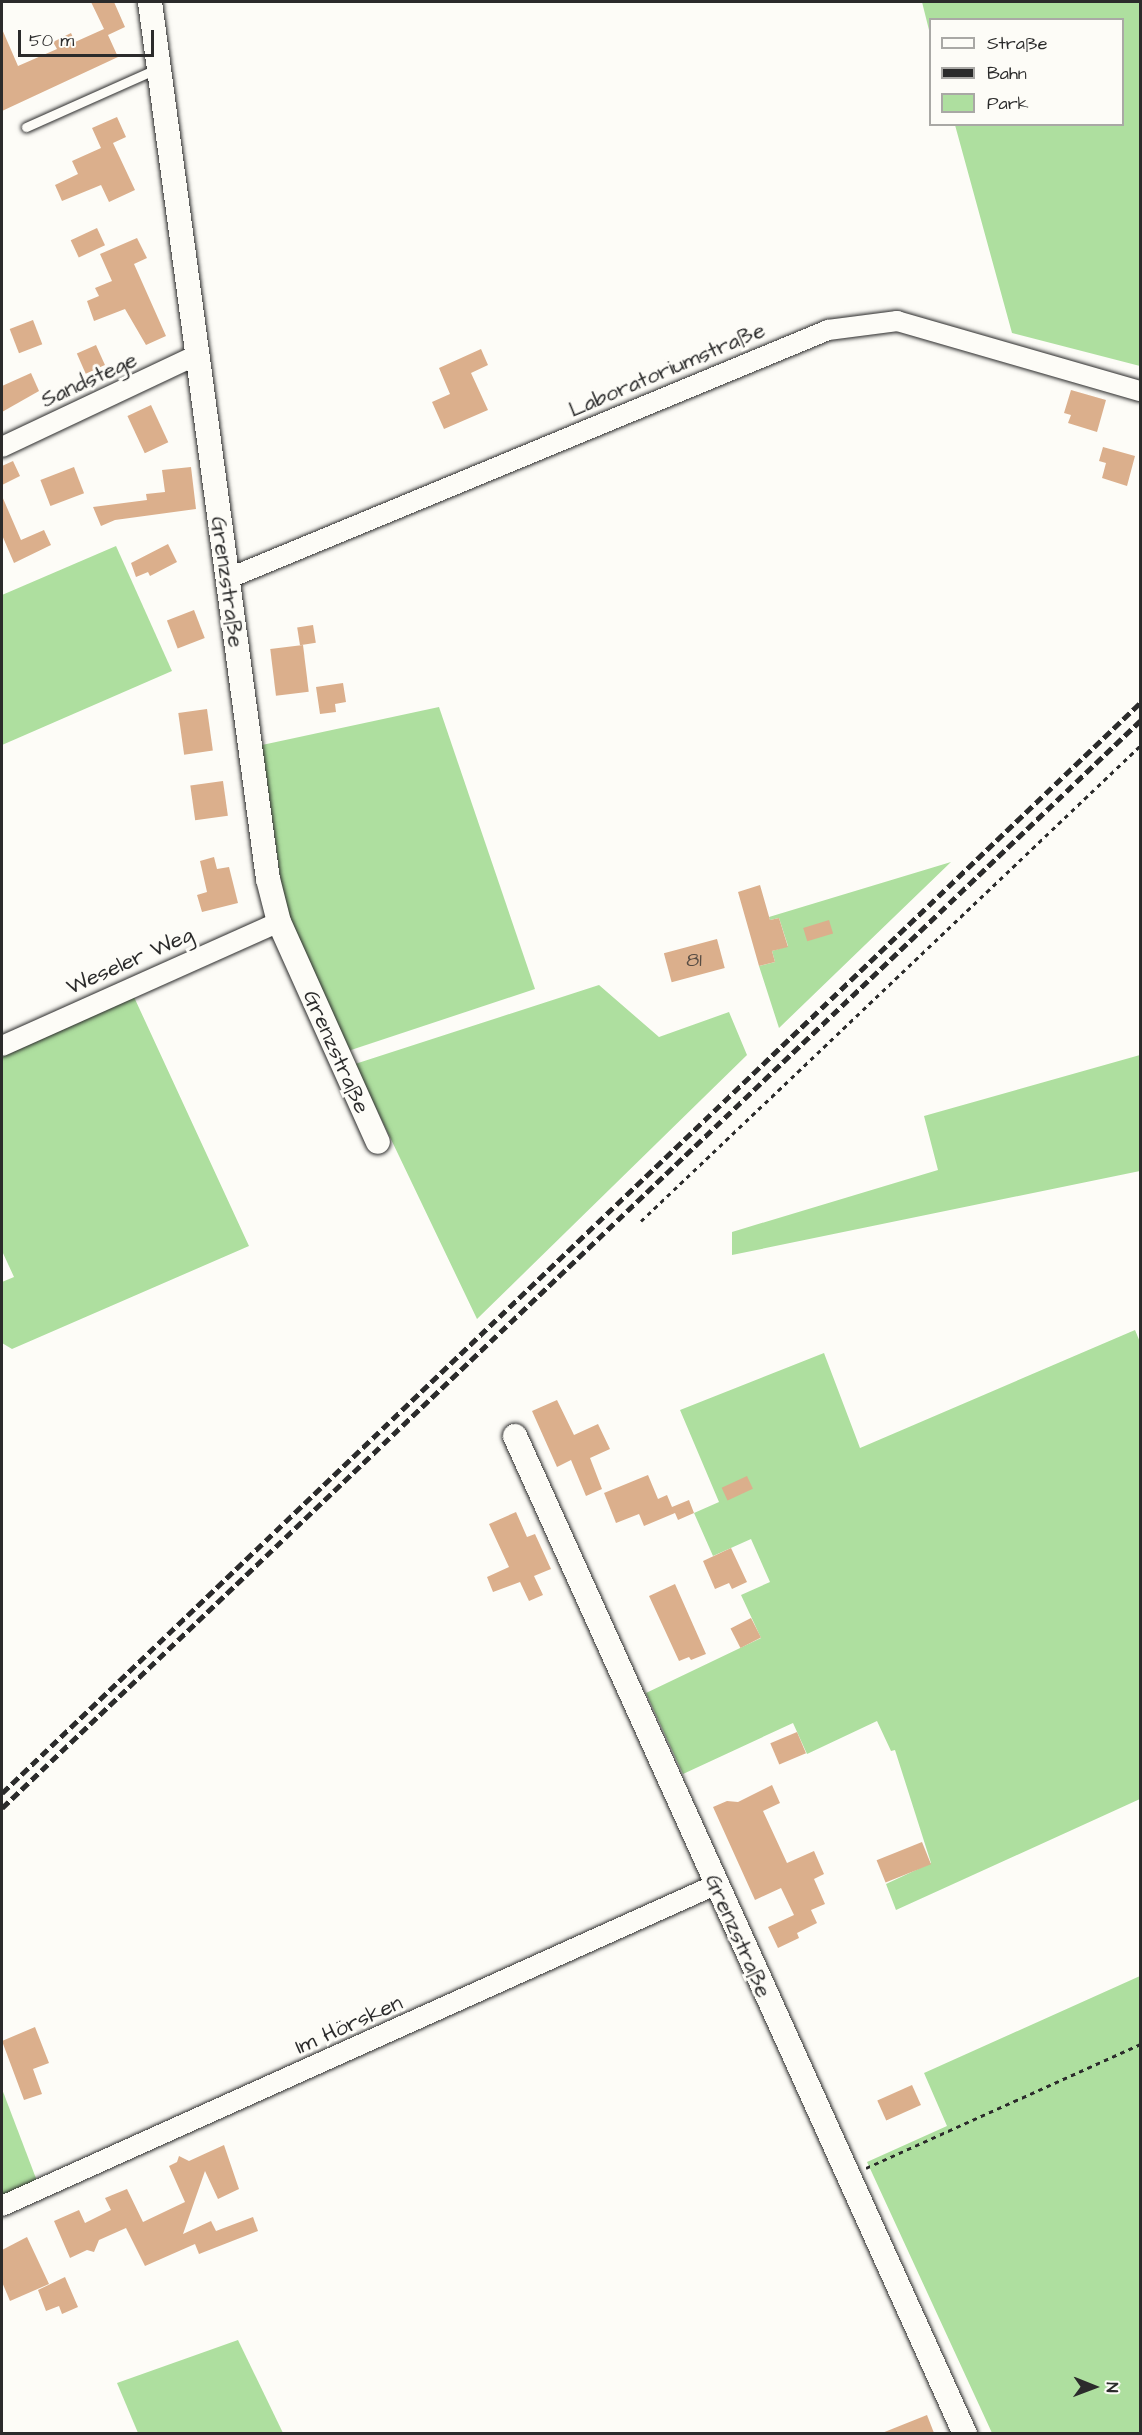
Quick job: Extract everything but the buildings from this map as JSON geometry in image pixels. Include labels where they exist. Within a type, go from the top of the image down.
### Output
[{"type":"street","name":"Grenzstraße","points":[[150,2],[268,879],[279,922],[378,1142]]},
{"type":"street","name":"Laboratoriumstraße","points":[[227,579],[828,330],[897,321],[1140,391]]},
{"type":"street","name":"Sandstege","points":[[2,447],[197,355]]},
{"type":"street","name":"Weseler Weg","points":[[2,1046],[279,922]]},
{"type":"street","name":"Grenzstraße","points":[[515,1437],[715,1885],[965,2433]]},
{"type":"street","name":"Im Hörsken","points":[[2,2206],[715,1885]]},
{"type":"lane","points":[[26,127],[158,68]]},
{"type":"path","points":[[641,1221],[1140,746]]},
{"type":"path","points":[[848,2176],[1140,2044]]},
{"type":"green space","points":[[922,2],[1140,2],[1140,366],[1012,333],[955,126],[1124,126],[1124,18],[929,18],[929,30]]},
{"type":"green space","points":[[116,546],[172,671],[2,745],[2,595]]},
{"type":"green space","points":[[439,707],[535,989],[348,1051],[285,911],[262,745]]},
{"type":"green space","points":[[951,862],[779,1028],[759,966],[775,962],[772,951],[788,946],[779,918],[770,920],[769,917]]},
{"type":"green space","points":[[599,985],[659,1037],[729,1012],[747,1055],[477,1319],[355,1064]]},
{"type":"green space","points":[[134,997],[249,1246],[12,1349],[2,1343],[2,1282],[14,1277],[2,1251],[2,1057]]},
{"type":"green space","points":[[1140,1055],[1140,1171],[732,1255],[732,1232],[938,1170],[924,1116]]},
{"type":"green space","points":[[1135,1330],[1140,1342],[1140,1799],[896,1910],[886,1884],[931,1863],[895,1750],[891,1751],[877,1721],[807,1754],[793,1723],[683,1774],[646,1693],[761,1638],[741,1595],[770,1582],[751,1539],[713,1556],[694,1513],[719,1502],[680,1410],[824,1353],[860,1448]]},
{"type":"green space","points":[[1140,1976],[1140,2433],[992,2433],[867,2162],[947,2126],[924,2073]]},
{"type":"green space","points":[[2,2089],[37,2181],[2,2196]]},
{"type":"green space","points":[[238,2340],[283,2433],[138,2433],[117,2383]]},
{"type":"railway","points":[[2,1793],[1140,703]]},
{"type":"railway","points":[[2,1808],[1140,721]]}]
